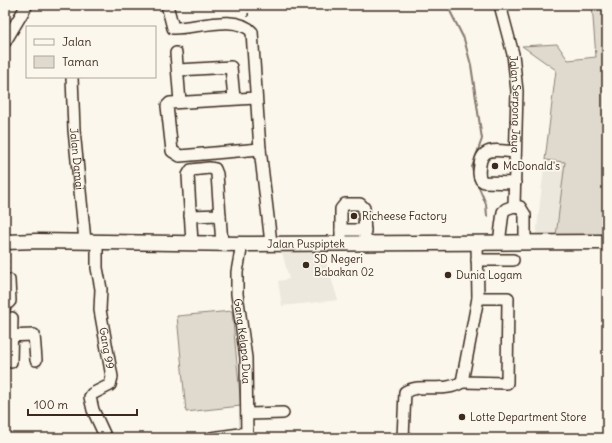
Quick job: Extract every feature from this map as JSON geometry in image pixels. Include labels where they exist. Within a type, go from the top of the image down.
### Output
[{"type":"main road","name":"Jalan Puspiptek","points":[[5,242],[91,241],[242,244],[341,237],[365,237],[477,244],[607,242]]},
{"type":"street","points":[[5,42],[26,5]]},
{"type":"street","points":[[168,5],[173,28],[216,23],[238,24],[247,27],[252,34],[260,149],[272,243]]},
{"type":"street","name":"Jalan Serpong Jaya","points":[[500,5],[515,71],[517,91],[514,206]]},
{"type":"street","points":[[176,53],[180,102]]},
{"type":"street","points":[[178,70],[231,67],[234,98]]},
{"type":"street","name":"Jalan Damai","points":[[72,78],[73,122],[91,241]]},
{"type":"street","points":[[256,98],[180,102],[170,103],[167,106],[173,153],[180,156],[260,149]]},
{"type":"street","points":[[515,152],[491,150],[485,153],[480,158],[478,174],[484,182],[515,183]]},
{"type":"street","points":[[192,243],[188,175],[193,169],[209,168],[215,169],[217,174],[222,244]]},
{"type":"street","points":[[341,237],[340,211],[345,204],[360,204],[364,208],[365,237]]},
{"type":"street","points":[[499,243],[503,212],[506,208],[514,206],[520,207],[525,215],[525,243]]},
{"type":"street","points":[[190,216],[220,214]]},
{"type":"street","name":"Gang 99","points":[[91,241],[101,289],[100,310],[112,377],[110,385],[92,394],[90,397],[92,410],[106,438]]},
{"type":"street","name":"Gang Kelapa Dua","points":[[242,244],[237,272],[237,294],[246,358],[247,435]]},
{"type":"street","points":[[462,382],[478,298],[477,244]]},
{"type":"street","points":[[477,260],[513,260]]},
{"type":"street","points":[[5,306],[10,301],[9,280]]},
{"type":"street","points":[[402,438],[406,392],[416,388],[452,388],[462,382],[507,383],[508,298],[478,298]]},
{"type":"street","points":[[11,362],[9,336],[12,318]]},
{"type":"street","points":[[9,336],[34,335],[36,360]]},
{"type":"street","points":[[247,414],[282,412]]},
{"type":"street","points":[[211,438],[247,435]]},
{"type":"path","points":[[247,27],[249,5]]},
{"type":"path","points":[[5,250],[8,252],[9,280]]},
{"type":"shaded area","points":[[545,160],[566,162],[556,236],[536,236]]},
{"type":"shaded area","name":"SD Negeri Babakan 02","points":[[282,252],[323,252],[338,300],[282,306],[278,281],[289,279]]},
{"type":"green space","points":[[592,5],[607,5],[607,161],[604,161],[607,198],[607,237],[556,236],[565,162],[545,160],[556,70],[522,46],[557,44],[568,60],[596,57]]},
{"type":"green space","points":[[232,311],[241,406],[186,412],[177,316]]},
{"type":"waterway","points":[[447,5],[464,39],[471,65],[482,139],[472,167],[475,179]]},
{"type":"waterway","points":[[477,183],[486,204],[487,216]]},
{"type":"place","name":"McDonald's","points":[[495,166]]},
{"type":"place","name":"Richeese Factory","points":[[354,216]]},
{"type":"place","name":"SD Negeri Babakan 02","points":[[306,265]]},
{"type":"place","name":"Dunia Logam","points":[[448,275]]},
{"type":"place","name":"Lotte Department Store","points":[[462,417]]}]
